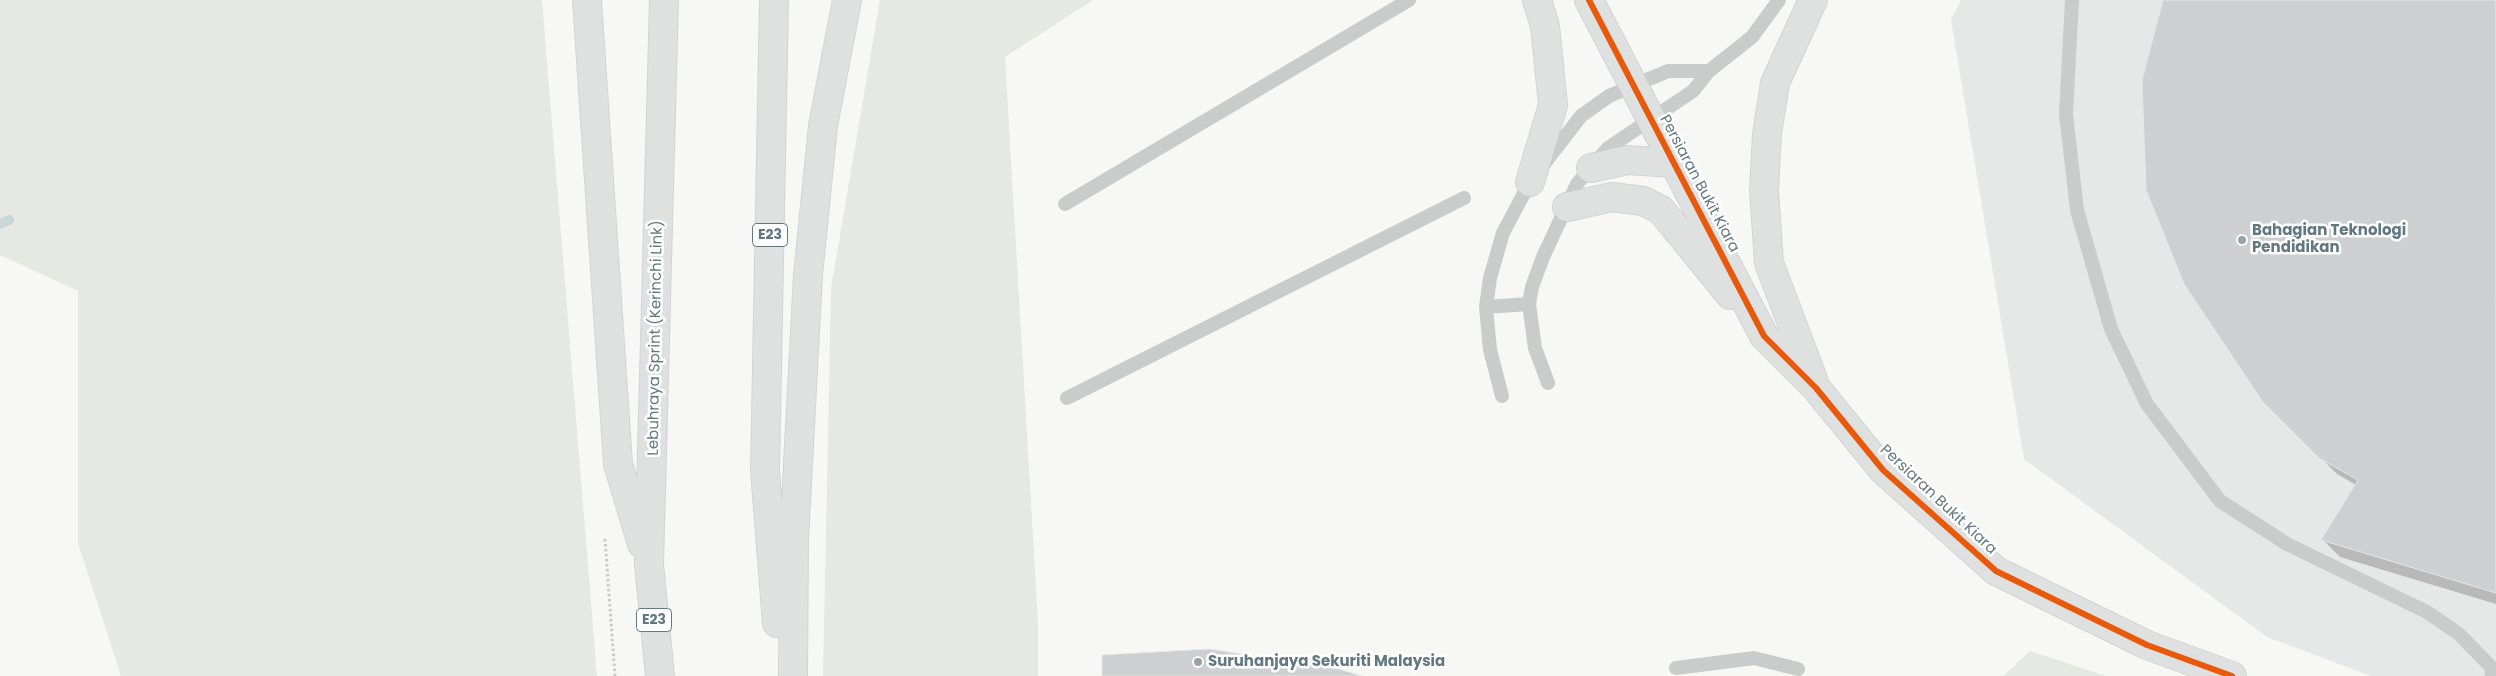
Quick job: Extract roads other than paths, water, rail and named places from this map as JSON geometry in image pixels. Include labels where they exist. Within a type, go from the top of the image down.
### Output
[{"type":"main road","points":[[587,0],[618,464],[649,564]]},
{"type":"main road","name":"Lebuhraya Sprint (Kerinchi Link)","points":[[660,676],[649,564],[664,0]]},
{"type":"main road","name":"E23","points":[[774,0],[765,470],[782,676]]},
{"type":"main road","points":[[793,676],[794,540],[808,275],[824,126],[847,0]]},
{"type":"main road","points":[[1530,182],[1553,104],[1545,26],[1537,0]]},
{"type":"main road","name":"Persiaran Bukit Kiara","points":[[1589,0],[1764,336],[1816,388],[1883,470],[1996,571],[2147,646],[2232,676]]},
{"type":"main road","points":[[1813,0],[1776,83],[1767,134],[1764,190],[1769,263],[1816,388]]},
{"type":"main road","points":[[1591,168],[1627,160],[1673,164]]},
{"type":"main road","points":[[1567,207],[1612,197],[1643,201],[1660,210],[1764,336]]},
{"type":"lane","points":[[1064,204],[1409,0]]},
{"type":"lane","points":[[1548,383],[1535,348],[1529,304],[1532,287],[1540,264],[1577,184],[1608,148],[1693,90],[1709,71],[1752,37],[1778,0]]},
{"type":"lane","points":[[2072,0],[2066,114],[2077,210],[2111,329],[2147,404],[2220,501],[2287,544],[2427,612],[2460,634],[2491,667],[2492,676]]},
{"type":"lane","points":[[1502,396],[1490,350],[1486,307],[1490,278],[1503,234],[1530,182],[1581,116],[1609,96],[1668,71],[1709,71]]},
{"type":"lane","points":[[1067,398],[1464,198]]},
{"type":"lane","points":[[1486,307],[1529,304]]},
{"type":"lane","points":[[1676,668],[1754,658],[1798,669]]},
{"type":"waterway","points":[[0,224],[9,220]]},
{"type":"place","name":"Bahagian Teknologi Pendidikan","points":[[2242,240]]},
{"type":"place","name":"Suruhanjaya Sekuriti Malaysia","points":[[1198,662]]}]
